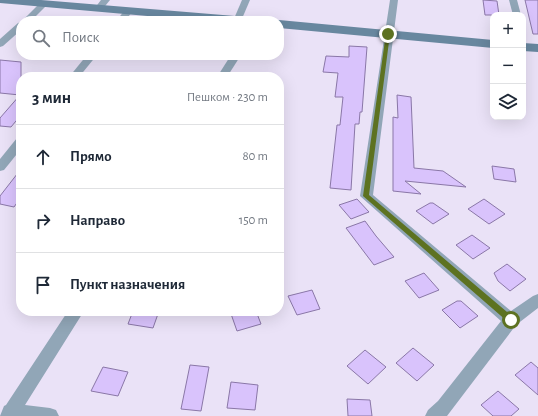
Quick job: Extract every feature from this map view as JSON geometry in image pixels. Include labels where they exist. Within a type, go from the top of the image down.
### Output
[{"type":"street","points":[[0,0],[44,4],[102,4],[124,16]]},
{"type":"street","points":[[243,16],[246,0]]},
{"type":"street","points":[[394,0],[366,196],[511,320]]},
{"type":"street","points":[[513,0],[516,12]]},
{"type":"street","points":[[31,16],[44,4]]},
{"type":"street","points":[[284,24],[490,44]]},
{"type":"street","points":[[0,44],[16,30]]},
{"type":"street","points":[[526,46],[538,48]]},
{"type":"street","points":[[78,72],[88,60]]},
{"type":"street","points":[[225,72],[233,60]]},
{"type":"street","points":[[0,167],[16,147]]},
{"type":"street","points":[[434,416],[444,408],[511,320],[538,300]]},
{"type":"street","points":[[50,416],[10,414],[73,316]]},
{"type":"building","points":[[483,0],[497,1],[499,12],[490,12],[490,15],[485,15]]},
{"type":"building","points":[[525,0],[538,0],[538,34],[533,34]]},
{"type":"building","points":[[349,46],[367,47],[362,112],[360,112],[359,124],[355,124],[351,190],[330,188],[337,125],[340,125],[343,97],[335,97],[338,73],[323,72],[326,56],[349,57]]},
{"type":"building","points":[[0,60],[21,62],[21,72],[16,72],[16,95],[0,93]]},
{"type":"building","points":[[397,95],[411,97],[414,168],[443,171],[466,187],[405,181],[421,194],[393,191],[393,117],[398,118]]},
{"type":"building","points":[[16,100],[16,121],[11,127],[0,126],[0,118]]},
{"type":"building","points":[[492,166],[514,169],[516,182],[494,179]]},
{"type":"building","points":[[16,175],[16,204],[14,207],[0,204],[0,196]]},
{"type":"building","points":[[357,199],[369,212],[351,219],[339,205]]},
{"type":"building","points":[[484,199],[505,214],[489,224],[468,209]]},
{"type":"building","points":[[430,203],[433,203],[449,214],[433,224],[416,211]]},
{"type":"building","points":[[365,221],[394,257],[374,265],[346,228]]},
{"type":"building","points":[[472,235],[490,248],[473,259],[456,245]]},
{"type":"building","points":[[507,264],[526,279],[510,291],[498,281],[494,273]]},
{"type":"building","points":[[424,273],[439,290],[419,298],[405,281]]},
{"type":"building","points":[[312,290],[320,309],[297,315],[288,296]]},
{"type":"building","points":[[457,301],[461,301],[478,316],[460,328],[442,310]]},
{"type":"building","points":[[131,316],[157,316],[153,328],[128,324]]},
{"type":"building","points":[[232,316],[258,316],[261,324],[237,331]]},
{"type":"building","points":[[413,348],[434,365],[417,381],[396,363]]},
{"type":"building","points":[[365,350],[386,367],[368,384],[347,366]]},
{"type":"building","points":[[531,362],[538,368],[538,395],[515,375]]},
{"type":"building","points":[[190,365],[209,367],[201,411],[181,409]]},
{"type":"building","points":[[103,367],[128,372],[118,396],[91,391]]},
{"type":"building","points":[[231,382],[258,385],[255,410],[227,408]]},
{"type":"building","points":[[498,391],[519,409],[511,416],[493,416],[481,405]]},
{"type":"building","points":[[347,399],[370,400],[372,416],[348,416]]},
{"type":"route","points":[[388,34],[366,196],[511,320]]}]
